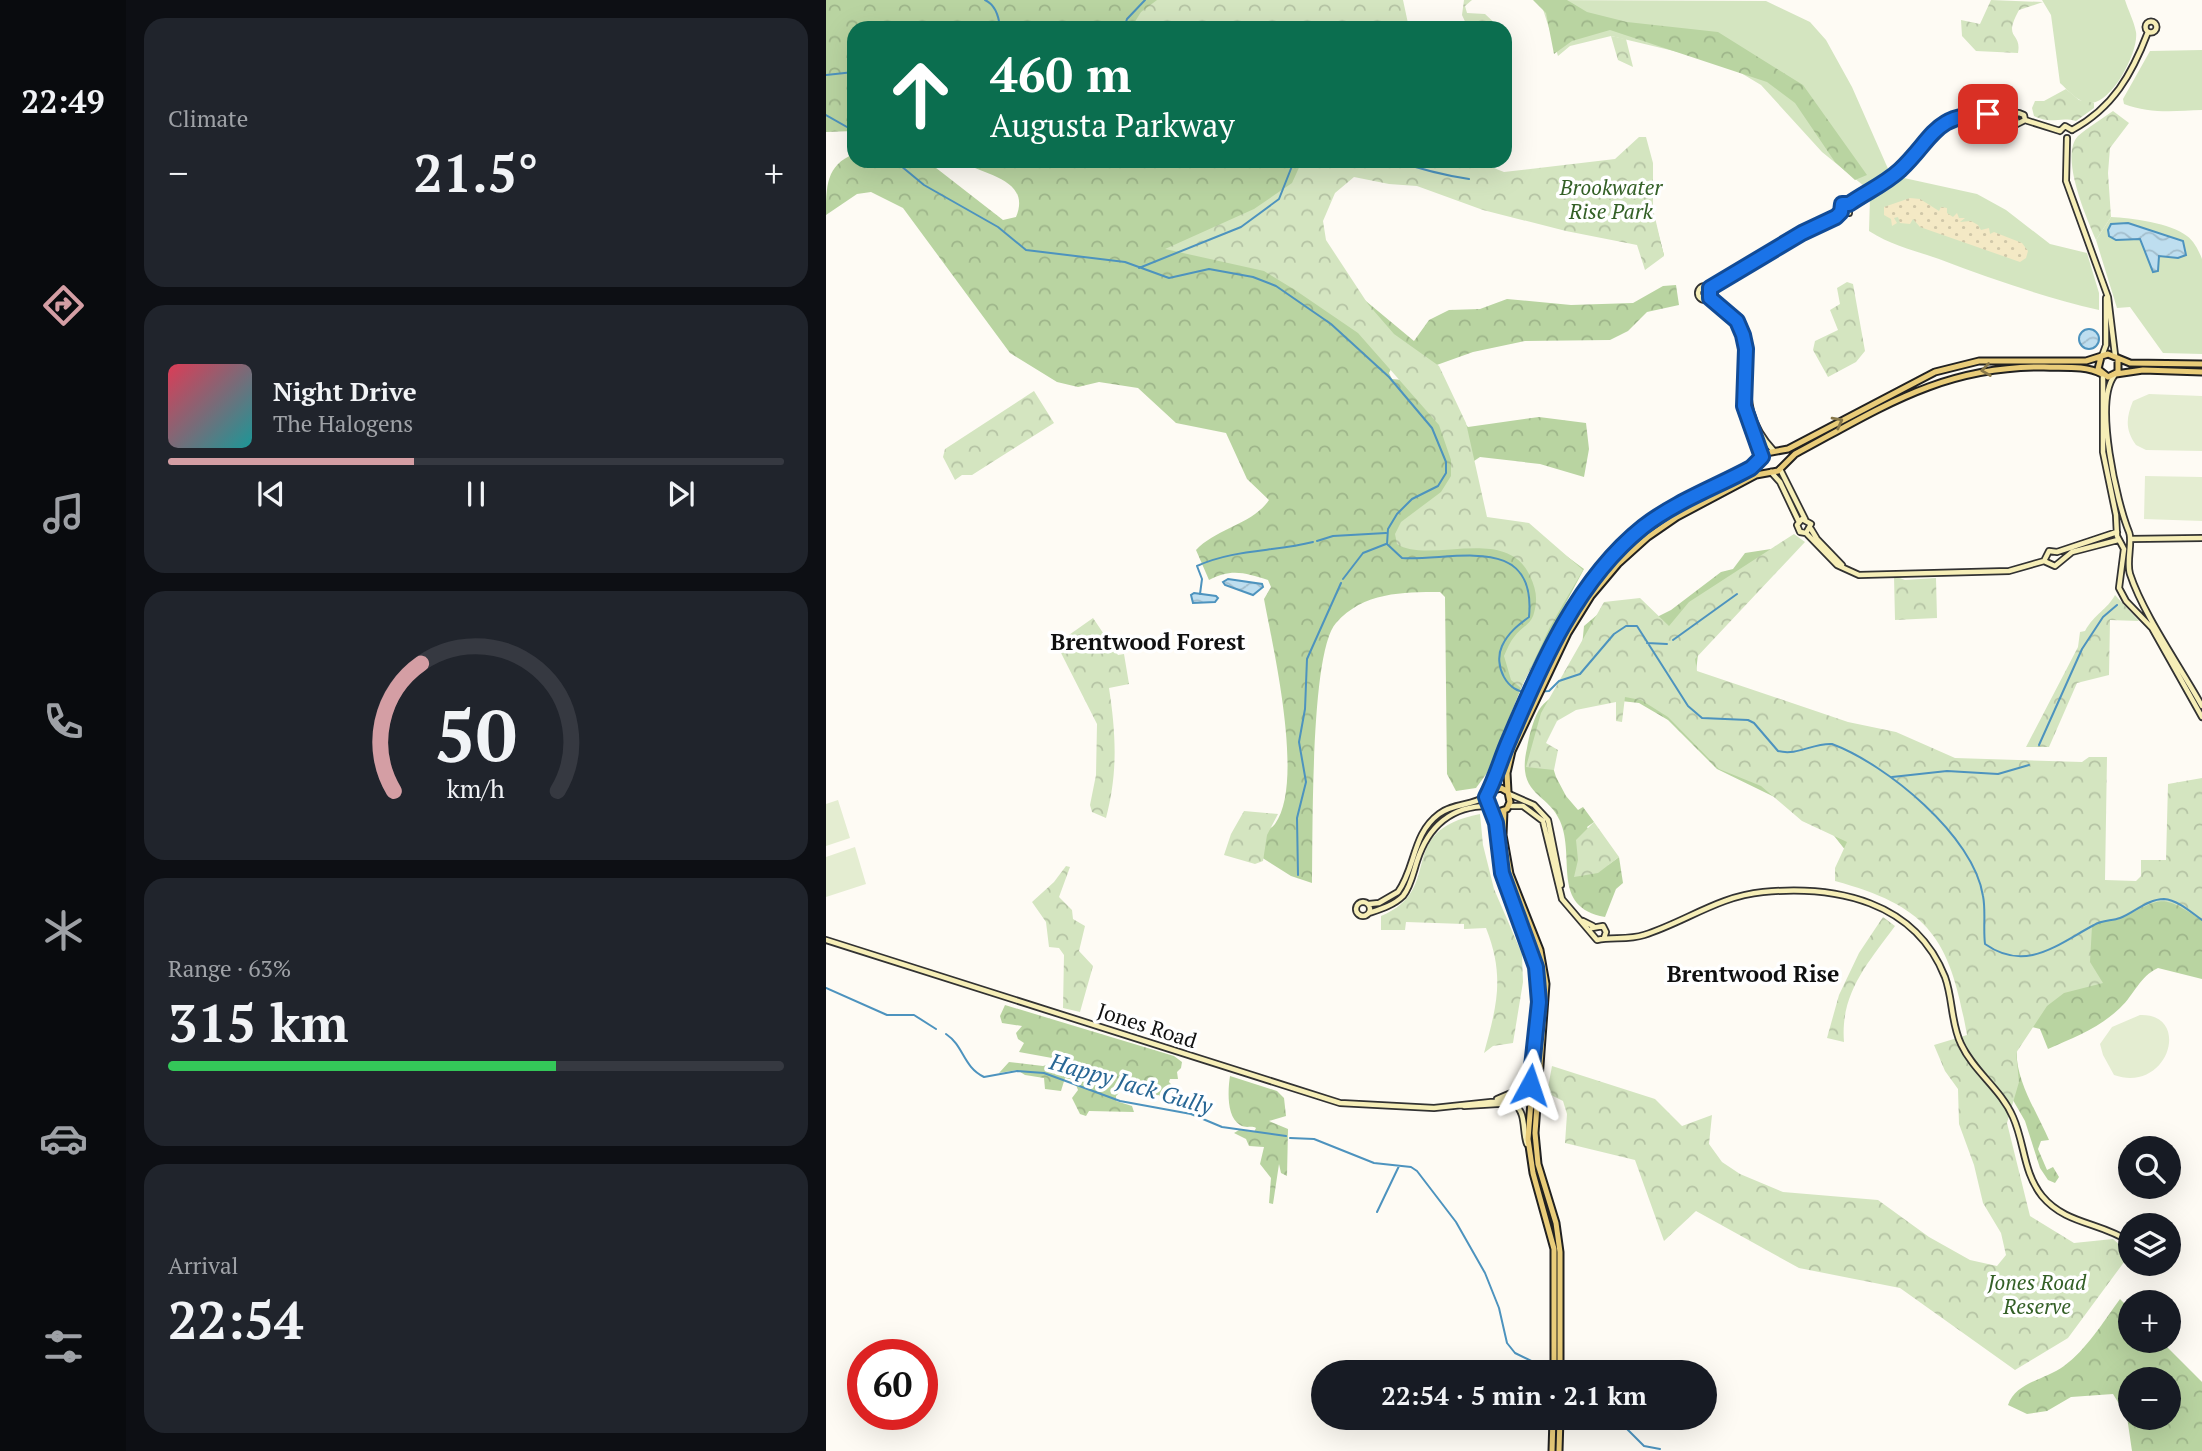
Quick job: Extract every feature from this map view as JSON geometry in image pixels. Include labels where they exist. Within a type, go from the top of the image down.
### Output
[{"type":"main road","points":[[2102,356],[2097,366],[2102,375]]},
{"type":"main road","points":[[1554,1360],[1554,1249],[1528,1148],[1528,1100],[1539,1002],[1536,967],[1502,873],[1489,793],[1524,707],[1562,627],[1597,573],[1643,528],[1668,510],[1751,468],[1775,451],[1788,449],[1935,372],[1979,361],[2082,361],[2102,356],[2116,356],[2130,363],[2202,364]]},
{"type":"main road","points":[[2115,375],[2120,365],[2116,356]]},
{"type":"main road","points":[[1560,1360],[1560,1252],[1556,1223],[1537,1155],[1536,1101],[1546,984],[1540,950],[1510,874],[1503,835],[1510,757],[1554,662],[1591,596],[1628,554],[1678,517],[1758,474],[1781,467],[1791,456],[1888,404],[1951,377],[2014,367],[2085,369],[2102,375],[2143,370],[2202,372]]},
{"type":"main road","points":[[1775,451],[1782,456],[1781,467]]},
{"type":"main road","points":[[1762,458],[1763,468],[1770,472]]},
{"type":"main road","points":[[1489,793],[1497,788],[1508,793]]},
{"type":"main road","points":[[1490,808],[1506,808]]},
{"type":"main road","points":[[1552,1451],[1553,1430]]},
{"type":"main road","points":[[1559,1451],[1560,1430]]},
{"type":"street","points":[[2116,356],[2111,340],[2111,308],[2069,192],[2067,138],[2072,130],[2097,116],[2119,91],[2148,32]]},
{"type":"street","points":[[1762,458],[1744,406],[1746,349],[1740,329],[1737,321],[1710,298],[1702,299],[1698,292],[1701,286],[1710,288],[1841,212],[1849,213],[1849,204],[1898,172],[1930,133],[1948,120],[1973,114],[2022,113],[2025,120]]},
{"type":"street","points":[[2015,115],[2017,124],[2025,120],[2060,131],[2067,138]]},
{"type":"street","points":[[2060,131],[2065,126],[2072,130]]},
{"type":"street","points":[[2102,356],[2106,345],[2104,286]]},
{"type":"street","points":[[1710,288],[1710,298]]},
{"type":"street","points":[[2102,375],[2103,452],[2124,555],[2119,583],[2123,597],[2152,628],[2202,717]]},
{"type":"street","points":[[2115,375],[2109,388],[2108,453],[2129,539],[2131,576],[2202,706]]},
{"type":"street","points":[[1746,379],[1750,412],[1775,451]]},
{"type":"street","points":[[1781,467],[1805,519],[1810,522],[1811,529],[1843,566]]},
{"type":"street","points":[[1770,472],[1780,482],[1798,522],[1798,531],[1806,533],[1838,565],[1863,575],[2009,571],[2044,561],[2054,566],[2072,552],[2129,539],[2202,538]]},
{"type":"street","points":[[1798,522],[1805,519]]},
{"type":"street","points":[[1806,533],[1811,529]]},
{"type":"street","points":[[2044,561],[2046,552],[2057,552],[2118,531],[2127,530],[2145,537]]},
{"type":"street","points":[[2057,552],[2060,560]]},
{"type":"street","points":[[1489,793],[1480,800],[1452,806],[1430,822],[1415,846],[1398,892],[1379,903],[1361,902],[1356,910],[1362,916],[1402,897],[1409,887],[1426,836],[1435,825],[1455,812],[1490,808]]},
{"type":"street","points":[[1508,793],[1534,805],[1548,820],[1564,895],[1580,919],[1593,926],[1600,925],[1613,937]]},
{"type":"street","points":[[1506,808],[1523,806],[1543,821],[1562,899],[1595,940],[1640,936],[1719,902],[1766,892],[1838,892],[1870,901],[1889,911],[1920,937],[1939,965],[1947,985],[1961,1044],[2008,1106],[2018,1129],[2026,1167],[2042,1196],[2069,1218],[2118,1236]]},
{"type":"street","points":[[1368,904],[1369,913]]},
{"type":"street","points":[[1590,932],[1593,926]]},
{"type":"street","points":[[1604,938],[1606,932]]},
{"type":"street","name":"Jones Road","points":[[826,940],[1340,1103],[1434,1108],[1528,1100]]},
{"type":"street","points":[[1493,1101],[1530,1085]]},
{"type":"street","name":"Jones Road","points":[[1464,1106],[1493,1101],[1536,1101]]},
{"type":"street","points":[[1512,1103],[1520,1110],[1528,1148]]},
{"type":"green space","points":[[826,0],[1400,0],[1402,21],[847,21],[847,131],[826,132]]},
{"type":"green space","points":[[1157,0],[1403,0],[1408,21],[1135,21],[1141,12]]},
{"type":"green space","points":[[1464,0],[1472,0],[1465,6],[1467,13],[1485,14],[1492,21],[1465,21],[1462,15]]},
{"type":"green space","points":[[1533,0],[1567,0],[1587,12],[1627,22],[1718,32],[1803,85],[1867,175],[1855,180],[1835,162],[1795,103],[1767,82],[1610,30],[1572,41],[1554,54],[1546,13]]},
{"type":"green space","points":[[1540,0],[1766,1],[1810,22],[1826,40],[1852,87],[1889,171],[1864,186],[1822,152],[1761,85],[1736,70],[1699,57],[1611,36],[1570,46],[1558,56]]},
{"type":"green space","points":[[1991,0],[2043,2],[2019,10],[2014,20],[2012,31],[2017,41],[2018,53],[1976,51],[1962,36],[1961,20],[1980,24]]},
{"type":"green space","points":[[2042,0],[2125,0],[2134,24],[2136,40],[2123,74],[2100,100],[2087,103],[2074,96],[2060,83],[2051,15]]},
{"type":"green space","points":[[1611,36],[1626,39],[1633,67],[1618,60]]},
{"type":"green space","points":[[2202,50],[2202,110],[2153,111],[2124,104],[2123,99],[2150,51]]},
{"type":"green space","points":[[2066,89],[2079,100],[2094,103],[2094,108],[2076,121],[2046,120],[2034,116],[2032,108],[2035,101],[2044,101]]},
{"type":"green space","points":[[2113,111],[2129,123],[2110,148],[2108,173],[2111,217],[2096,240],[2076,188],[2073,145],[2078,136]]},
{"type":"green space","name":"Brookwater Rise Park","points":[[1639,137],[1646,137],[1653,163],[1653,209],[1664,256],[1645,270],[1637,245],[1483,210],[1417,186],[1354,177],[1335,193],[1323,221],[1326,240],[1368,304],[1394,334],[1439,366],[1466,423],[1487,517],[1529,523],[1583,570],[1550,627],[1521,688],[1511,680],[1504,656],[1514,637],[1533,617],[1535,608],[1534,585],[1519,561],[1504,552],[1486,549],[1428,551],[1397,544],[1395,534],[1401,522],[1441,492],[1451,476],[1451,460],[1439,425],[1358,333],[1295,290],[1264,271],[1165,249],[1254,209],[1292,183],[1299,168],[1494,168],[1504,172],[1615,159]]},
{"type":"green space","name":"Brookwater Rise Park","points":[[847,158],[847,168],[936,168],[1003,220],[1016,217],[1019,204],[1017,194],[1003,180],[976,168],[1474,168],[1493,177],[1643,176],[1664,255],[1647,267],[1638,243],[1428,184],[1336,174],[1287,224],[1343,282],[1414,341],[1429,320],[1449,310],[1480,309],[1507,299],[1571,305],[1633,303],[1663,286],[1676,285],[1679,305],[1647,312],[1628,331],[1610,340],[1525,341],[1473,352],[1420,371],[1392,367],[1389,373],[1392,379],[1419,384],[1436,393],[1468,427],[1539,417],[1586,423],[1589,449],[1584,477],[1540,464],[1480,457],[1468,465],[1474,519],[1527,527],[1584,569],[1524,681],[1487,773],[1476,788],[1456,791],[1447,774],[1445,597],[1440,592],[1412,592],[1371,600],[1358,605],[1336,623],[1328,640],[1321,669],[1313,788],[1312,883],[1291,876],[1261,857],[1257,837],[1275,824],[1284,805],[1287,778],[1284,714],[1264,599],[1271,587],[1268,580],[1238,573],[1224,574],[1209,580],[1196,550],[1214,536],[1254,515],[1269,500],[1247,479],[1226,433],[1176,423],[1138,388],[1099,382],[1078,387],[1057,382],[1010,353],[903,208],[871,192],[857,194],[826,215],[827,186],[833,171]]},
{"type":"green space","points":[[1904,178],[1977,194],[2006,210],[2050,244],[2087,253],[2099,293],[2099,310],[1998,280],[1895,244],[1869,231],[1870,198]]},
{"type":"green space","points":[[2111,217],[2140,220],[2171,228],[2180,231],[2194,243],[2202,259],[2202,354],[2163,353],[2130,307],[2117,308],[2096,240]]},
{"type":"green space","points":[[1847,282],[1853,284],[1865,351],[1856,362],[1828,377],[1813,350],[1815,341],[1838,330],[1830,310],[1840,304],[1837,288]]},
{"type":"green space","points":[[1034,391],[1054,423],[972,475],[962,475],[955,480],[943,457],[945,449]]},
{"type":"green space","points":[[2149,394],[2202,396],[2202,451],[2146,450],[2136,445],[2128,429],[2129,413],[2133,401]]},
{"type":"green space","points":[[2145,476],[2202,477],[2202,521],[2144,519]]},
{"type":"green space","name":"Jones Road Reserve","points":[[1794,534],[1805,542],[1695,659],[1697,671],[1848,722],[1896,732],[1955,758],[2082,762],[2089,757],[2107,757],[2105,880],[2136,881],[2141,876],[2141,860],[2166,860],[2168,784],[2202,778],[2202,920],[2163,901],[2119,919],[2092,926],[2090,962],[2103,983],[2064,993],[2047,1006],[2016,1053],[2019,1082],[2007,1123],[2030,1216],[2074,1243],[2113,1239],[2118,1243],[2118,1270],[2068,1338],[2015,1370],[1900,1288],[1799,1268],[1696,1211],[1664,1241],[1635,1160],[1565,1143],[1567,1114],[1563,1101],[1547,1093],[1552,1066],[1655,1099],[1682,1126],[1712,1115],[1709,1144],[1722,1162],[1740,1174],[1783,1192],[1878,1200],[1929,1237],[1970,1260],[1997,1266],[2006,1255],[2001,1233],[1983,1203],[1974,1165],[1959,1124],[1958,1089],[1945,1071],[1934,1045],[1967,1035],[1953,975],[1931,932],[1914,916],[1868,891],[1835,881],[1835,868],[1847,842],[1802,821],[1761,786],[1719,769],[1668,717],[1641,700],[1625,697],[1622,722],[1616,721],[1616,702],[1576,710],[1557,721],[1546,743],[1558,750],[1554,770],[1526,767],[1541,713],[1604,602],[1640,598],[1669,626],[1689,602]]},
{"type":"green space","points":[[1771,549],[1699,645],[1696,672],[1845,722],[2034,891],[2142,881],[2144,867],[2202,871],[2202,979],[2158,968],[2146,976],[2125,1003],[2104,1021],[2048,1049],[2040,1029],[2032,1027],[2020,1033],[2017,1060],[2020,1074],[2049,1140],[2041,1141],[2038,1149],[2047,1170],[2053,1167],[2059,1177],[2055,1183],[2048,1180],[2040,1168],[2025,1121],[1998,1074],[1962,947],[1861,870],[1831,832],[1797,808],[1717,769],[1668,720],[1639,703],[1603,699],[1557,709],[1545,742],[1556,777],[1566,796],[1578,810],[1583,807],[1594,822],[1587,827],[1608,865],[1619,857],[1623,883],[1616,889],[1605,917],[1588,912],[1577,903],[1571,892],[1560,821],[1529,785],[1525,764],[1530,732],[1538,711],[1566,686],[1576,669],[1584,626],[1604,609],[1655,618],[1671,610],[1721,572],[1733,569],[1745,553]]},
{"type":"green space","points":[[1894,576],[1905,580],[1936,578],[1937,618],[1895,620]]},
{"type":"green space","points":[[2115,595],[2139,621],[2110,620],[2109,675],[2077,683],[2049,747],[2026,747],[2078,647],[2080,632],[2085,631]]},
{"type":"green space","points":[[1093,618],[1118,655],[1124,654],[1129,684],[1109,688],[1115,753],[1113,785],[1106,818],[1092,812],[1090,805],[1096,775],[1097,724],[1058,647],[1059,642]]},
{"type":"green space","points":[[838,800],[850,838],[826,846],[826,804]]},
{"type":"green space","points":[[1244,811],[1278,814],[1267,835],[1263,861],[1255,864],[1224,855],[1231,834]]},
{"type":"green space","points":[[1480,814],[1483,845],[1494,889],[1522,954],[1523,982],[1513,1043],[1493,1046],[1484,1053],[1497,990],[1496,961],[1486,928],[1464,929],[1464,924],[1406,922],[1405,930],[1381,930],[1381,916],[1401,905],[1412,891],[1427,847],[1437,833],[1453,822]]},
{"type":"green space","points":[[1594,822],[1619,857],[1598,873],[1574,877],[1578,860],[1576,840]]},
{"type":"green space","points":[[855,847],[866,884],[826,897],[826,857]]},
{"type":"green space","points":[[1066,866],[1070,867],[1059,897],[1072,910],[1073,919],[1085,926],[1079,951],[1093,966],[1080,1012],[1063,1008],[1064,955],[1059,948],[1049,947],[1046,922],[1032,902],[1054,882]]},
{"type":"green space","points":[[1883,917],[1895,926],[1866,966],[1851,994],[1846,1008],[1844,1042],[1827,1038],[1839,995],[1859,953]]},
{"type":"green space","points":[[1005,1005],[1174,1056],[1182,1062],[1181,1068],[1177,1072],[1178,1079],[1170,1079],[1169,1082],[1179,1093],[1162,1099],[1159,1095],[1148,1097],[1147,1088],[1143,1084],[1127,1092],[1122,1090],[1116,1096],[1116,1101],[1132,1106],[1134,1112],[1089,1111],[1086,1116],[1080,1114],[1072,1098],[1078,1090],[1074,1080],[1065,1078],[1061,1091],[1045,1089],[1044,1078],[1025,1075],[1017,1070],[999,1073],[1009,1062],[1043,1066],[1053,1063],[1052,1058],[1019,1052],[1024,1043],[1018,1039],[1016,1033],[1022,1026],[1002,1023],[1000,1016]]},
{"type":"green space","points":[[2140,1015],[2156,1018],[2166,1026],[2169,1038],[2167,1051],[2160,1064],[2149,1073],[2133,1078],[2114,1075],[2100,1044],[2112,1027]]},
{"type":"green space","points":[[1230,1076],[1277,1091],[1284,1098],[1286,1116],[1269,1121],[1288,1129],[1287,1176],[1281,1173],[1279,1164],[1273,1204],[1269,1203],[1271,1178],[1260,1164],[1264,1147],[1249,1146],[1246,1139],[1234,1133],[1239,1130],[1254,1132],[1256,1128],[1240,1125],[1232,1116],[1229,1102]]},
{"type":"green space","points":[[2118,1302],[2118,1353],[2173,1353],[2202,1382],[2202,1451],[2132,1451],[2129,1430],[2181,1430],[2181,1367],[2118,1367],[2118,1402],[2113,1394],[2071,1397],[2047,1411],[2027,1414],[2008,1405],[2017,1391],[2064,1366],[2087,1344]]},
{"type":"sand","points":[[1910,198],[1920,199],[1939,211],[1941,207],[1947,208],[1947,213],[1953,217],[1957,213],[1959,218],[1965,218],[1960,222],[1971,221],[1981,230],[1989,228],[1990,234],[1994,232],[2022,243],[2028,251],[2026,258],[2020,262],[1920,227],[1913,219],[1910,224],[1900,223],[1898,217],[1894,218],[1897,223],[1892,226],[1891,219],[1884,215],[1884,207]]},
{"type":"water","points":[[2128,223],[2183,241],[2186,255],[2178,258],[2159,256],[2158,271],[2153,272],[2140,239],[2116,240],[2109,236],[2111,224]]},
{"type":"water","points":[[2085,329],[2093,329],[2099,339],[2093,349],[2085,349],[2079,343],[2079,335]]},
{"type":"water","points":[[1228,579],[1262,584],[1263,587],[1253,595],[1225,585],[1223,582]]},
{"type":"water","points":[[1194,593],[1218,598],[1215,602],[1193,603],[1191,595]]},
{"type":"waterway","points":[[985,0],[992,5],[999,21]]},
{"type":"waterway","points":[[1126,21],[1145,0]]},
{"type":"waterway","points":[[826,75],[847,73]]},
{"type":"waterway","points":[[826,115],[847,127]]},
{"type":"waterway","points":[[903,168],[924,185],[998,227],[1026,250],[1125,262],[1169,278],[1209,269],[1253,277],[1276,286],[1331,324],[1389,377],[1432,428],[1446,462],[1446,473],[1438,486],[1412,499],[1397,514],[1388,529],[1387,544],[1402,558],[1488,557],[1506,562],[1520,572],[1528,590],[1529,617],[1507,637],[1499,661],[1508,683],[1514,688],[1529,692]]},
{"type":"waterway","points":[[1139,268],[1241,227],[1279,199],[1291,168]]},
{"type":"waterway","points":[[1419,168],[1469,179]]},
{"type":"waterway","points":[[1317,541],[1333,536],[1386,533]]},
{"type":"waterway","points":[[1200,594],[1202,579],[1197,566],[1225,556],[1313,542]]},
{"type":"waterway","points":[[1343,579],[1363,553],[1386,544]]},
{"type":"waterway","points":[[1298,875],[1297,818],[1306,782],[1299,742],[1305,709],[1307,659],[1341,583]]},
{"type":"waterway","points":[[1673,640],[1737,594]]},
{"type":"waterway","points":[[2039,745],[2082,649],[2103,617],[2117,605]]},
{"type":"waterway","points":[[1534,692],[1549,691],[1559,681],[1580,674],[1614,634],[1626,626],[1637,626],[1688,706],[1702,718],[1748,720],[1754,723],[1778,751],[1792,752],[1832,744],[1877,768],[1924,805],[1946,827],[1976,873],[1984,902],[1985,944],[2000,952],[2014,956],[2041,953],[2097,923],[2120,918],[2146,904],[2164,899],[2184,907],[2202,920]]},
{"type":"waterway","points":[[1647,643],[1667,644]]},
{"type":"waterway","points":[[1892,777],[1947,771],[1998,774],[2029,765]]},
{"type":"waterway","name":"Happy Jack Gully","points":[[826,988],[887,1015],[914,1015],[936,1029]]},
{"type":"waterway","name":"Happy Jack Gully","points":[[946,1034],[957,1044],[972,1068],[984,1077],[1017,1071],[1044,1073],[1120,1101],[1191,1114],[1222,1127],[1286,1136]]},
{"type":"waterway","name":"Happy Jack Gully","points":[[1290,1138],[1314,1139],[1374,1163],[1411,1167],[1417,1171],[1456,1222],[1485,1273],[1499,1308],[1507,1343],[1515,1353],[1529,1360]]},
{"type":"waterway","points":[[1377,1212],[1399,1166]]},
{"type":"waterway","name":"Happy Jack Gully","points":[[1628,1430],[1644,1446],[1660,1449]]},
{"type":"district","name":"Brentwood Forest","points":[[1148,642]]},
{"type":"district","name":"Brentwood Rise","points":[[1753,974]]},
{"type":"route","points":[[1530,1085],[1539,1002],[1536,967],[1530,942],[1505,884],[1498,856],[1496,823],[1486,797],[1496,781],[1510,737],[1562,627],[1597,573],[1643,528],[1668,510],[1751,468],[1762,457],[1762,448],[1749,423],[1744,406],[1746,349],[1743,335],[1737,321],[1710,298],[1710,288],[1802,233],[1836,217],[1841,212],[1842,204],[1849,204],[1898,172],[1938,125],[1959,116],[1988,114]]}]
